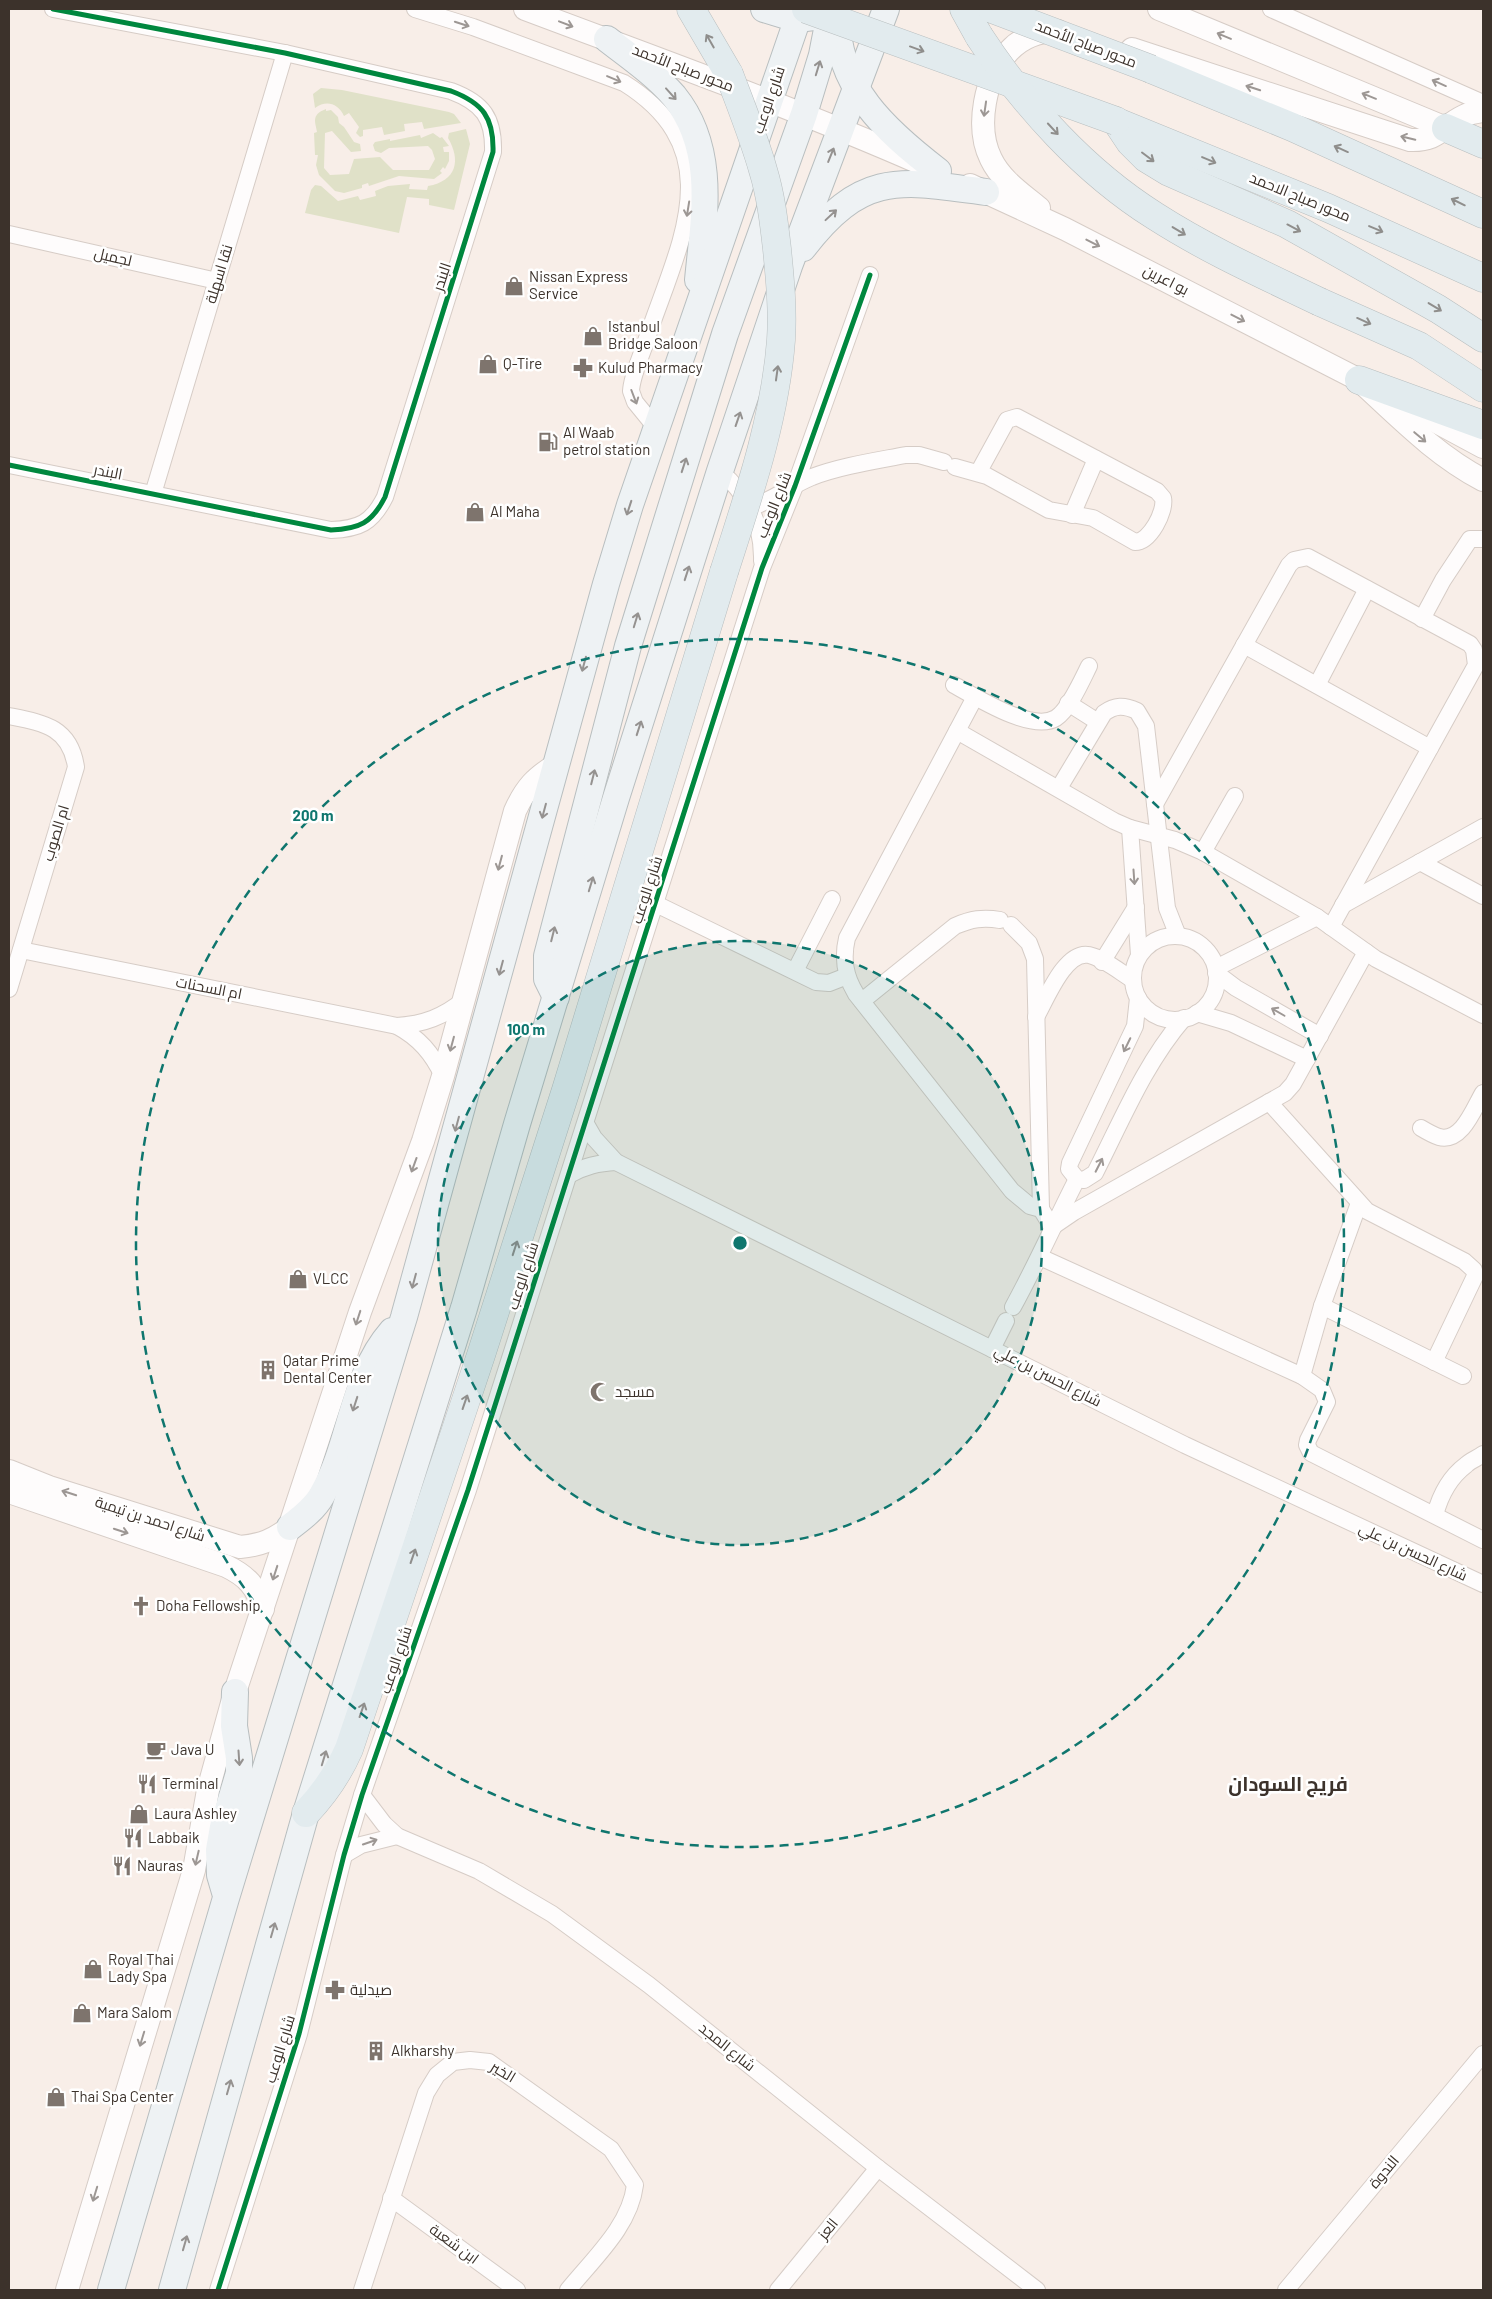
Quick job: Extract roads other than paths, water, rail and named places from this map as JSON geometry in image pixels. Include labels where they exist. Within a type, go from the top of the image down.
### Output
[{"type":"highway","points":[[306,1813],[324,1794],[338,1772],[349,1749],[481,1355],[751,487],[775,382],[781,340],[781,292],[773,216],[764,171],[729,74],[691,9]]},
{"type":"highway","points":[[964,9],[1000,68],[1045,120],[1102,176],[1154,216],[1237,263],[1412,343],[1483,388]]},
{"type":"highway","name":"محور صباح الأحمد","points":[[992,9],[1292,127],[1483,214]]},
{"type":"highway","points":[[823,11],[1116,121],[1130,142],[1146,158],[1169,172],[1287,224],[1430,304],[1483,338]]},
{"type":"highway","name":"محور صباح الاحمد","points":[[1116,121],[1328,208],[1483,278]]},
{"type":"highway","points":[[1446,128],[1483,144]]},
{"type":"highway","points":[[1435,356],[1483,372]]},
{"type":"highway","points":[[1358,380],[1483,425]]},
{"type":"main road","points":[[764,9],[823,11]]},
{"type":"main road","points":[[172,2290],[306,1813],[461,1318],[516,1124],[616,798],[720,471],[789,266],[886,9]]},
{"type":"main road","points":[[1009,9],[1076,30]]},
{"type":"main road","name":"شارع الوعب","points":[[111,2290],[226,1898],[404,1317],[612,566],[769,100],[823,11]]},
{"type":"main road","points":[[823,11],[841,49],[857,90],[882,124],[897,140],[938,171]]},
{"type":"main road","points":[[556,997],[548,979],[547,956],[628,646],[725,334],[804,114],[822,55],[823,11]]},
{"type":"main road","points":[[607,40],[638,63],[673,95],[689,119],[698,139],[704,170],[705,188],[694,324]]},
{"type":"main road","points":[[750,154],[763,137],[773,132],[786,138],[791,152]]},
{"type":"main road","points":[[789,266],[828,217],[850,200],[874,189],[898,184],[917,183],[986,192]]},
{"type":"main road","points":[[290,1527],[308,1513],[322,1496],[331,1476],[364,1375],[384,1341],[404,1317]]},
{"type":"main road","points":[[226,1898],[220,1875],[219,1850],[223,1827],[239,1773],[240,1758],[233,1718],[235,1692]]},
{"type":"street","name":"البندر","points":[[9,465],[331,530],[348,530],[365,524],[378,512],[385,497],[490,167],[494,137],[491,122],[484,112],[463,95],[451,90],[108,14],[53,9]]},
{"type":"street","points":[[415,9],[473,27],[624,83],[641,94],[670,122],[682,146],[687,165],[690,182],[688,214],[631,392],[635,402],[657,429]]},
{"type":"street","name":"محور صباح الأحمد","points":[[525,9],[842,129]]},
{"type":"street","points":[[1159,9],[1446,128]]},
{"type":"street","points":[[1271,9],[1483,103]]},
{"type":"street","points":[[1065,229],[1015,188],[1000,173],[987,149],[984,122],[991,82],[997,68],[1010,50],[1021,42],[1041,33],[1076,30],[1410,140],[1425,140],[1433,137],[1464,116],[1483,111]]},
{"type":"street","name":"نقا اسهلة","points":[[153,494],[285,53]]},
{"type":"street","name":"بو اعرين","points":[[842,129],[1065,229],[1358,380],[1483,447]]},
{"type":"street","name":"لجميل","points":[[9,234],[217,281]]},
{"type":"street","name":"شارع الوعب","points":[[218,2290],[299,2034],[344,1855],[362,1795],[460,1513],[586,1124],[762,568],[796,486],[870,275]]},
{"type":"street","points":[[1358,380],[1419,436],[1449,460],[1483,480]]},
{"type":"street","points":[[750,508],[774,499],[796,486],[825,473],[906,455],[919,455],[978,473],[1049,510],[1093,518],[1130,540],[1140,542],[1148,536],[1164,508],[1163,498],[1157,491],[1017,417],[1007,420],[978,473]]},
{"type":"street","points":[[1072,515],[1096,459]]},
{"type":"street","name":"شارع الوعب","points":[[720,471],[737,488],[750,508],[760,537],[762,568]]},
{"type":"street","points":[[1422,619],[1443,580],[1470,539],[1483,538]]},
{"type":"street","points":[[1155,804],[1289,565],[1294,560],[1308,558],[1470,644],[1476,657],[1476,664],[1331,927]]},
{"type":"street","points":[[1317,686],[1367,589]]},
{"type":"street","points":[[1244,645],[1430,748]]},
{"type":"street","points":[[954,685],[1014,715],[1038,722],[1056,718],[1068,703],[1089,666]]},
{"type":"street","points":[[975,697],[847,938],[844,951],[847,976],[862,1002],[1012,1191],[1030,1206],[1040,1209]]},
{"type":"street","points":[[1068,703],[1098,722]]},
{"type":"street","points":[[1058,788],[1104,713],[1111,708],[1120,706],[1136,711],[1146,726],[1167,908],[1178,936]]},
{"type":"street","name":"ام الصوب","points":[[9,716],[39,722],[54,729],[66,738],[74,753],[76,767],[9,989]]},
{"type":"street","points":[[957,731],[1130,828],[1189,845],[1204,852],[1317,918],[1388,966],[1483,1015]]},
{"type":"street","points":[[67,2290],[194,1870],[208,1790],[235,1692],[360,1312],[423,1141],[464,1000],[514,811],[524,793],[536,778],[557,764]]},
{"type":"street","points":[[1204,852],[1236,796]]},
{"type":"street","points":[[1343,905],[1483,827]]},
{"type":"street","points":[[1130,828],[1139,955],[1133,980],[1138,998],[1146,1009],[1158,1016],[1171,1020],[1191,1016],[1231,1023],[1307,1059]]},
{"type":"street","points":[[1420,862],[1483,896]]},
{"type":"street","points":[[795,971],[832,899]]},
{"type":"street","points":[[656,904],[823,983],[847,976]]},
{"type":"street","points":[[1102,962],[1136,907]]},
{"type":"street","points":[[862,1002],[955,926],[971,919],[988,918],[1006,923],[1029,944],[1035,959],[1040,1209],[1052,1228]]},
{"type":"street","points":[[1216,971],[1317,918]]},
{"type":"street","points":[[1138,998],[1135,1026],[1070,1163],[1069,1169],[1077,1179],[1084,1180],[1090,1178],[1095,1173],[1151,1065],[1166,1041],[1208,1002],[1215,988],[1216,971],[1211,956],[1202,946],[1191,939],[1178,936],[1163,938],[1149,944],[1139,955]]},
{"type":"street","name":"ام السحنات","points":[[21,950],[397,1026],[431,1021],[449,1012],[464,1000]]},
{"type":"street","points":[[1052,1228],[1074,1212],[1284,1093],[1293,1084],[1366,952]]},
{"type":"street","points":[[1035,1019],[1070,960],[1083,954],[1091,955],[1133,980]]},
{"type":"street","points":[[1216,971],[1236,988],[1320,1036]]},
{"type":"street","name":"ام السحنات","points":[[397,1026],[424,1044],[435,1059],[443,1076]]},
{"type":"street","points":[[1421,1128],[1439,1137],[1453,1136],[1464,1126],[1483,1093]]},
{"type":"street","points":[[1269,1102],[1359,1203],[1377,1218],[1464,1261],[1474,1270],[1474,1276],[1434,1362]]},
{"type":"street","name":"شارع الحسن بن علي","points":[[586,1124],[594,1138],[616,1162],[1185,1445],[1483,1584]]},
{"type":"street","points":[[569,1175],[584,1167],[599,1163],[616,1162]]},
{"type":"street","points":[[992,1349],[1077,1179]]},
{"type":"street","points":[[1302,1376],[1322,1306],[1359,1203]]},
{"type":"street","points":[[1040,1256],[1302,1376],[1322,1390],[1327,1402],[1308,1440],[1307,1445],[1311,1454],[1483,1540]]},
{"type":"street","points":[[1322,1306],[1463,1376]]},
{"type":"street","points":[[1435,1515],[1440,1498],[1452,1480],[1466,1465],[1483,1456]]},
{"type":"street","name":"شارع احمد بن تيمية","points":[[9,1471],[49,1487],[240,1547],[258,1545],[276,1538],[290,1527]]},
{"type":"street","name":"شارع احمد بن تيمية","points":[[9,1492],[42,1506],[226,1566],[241,1573],[252,1583],[259,1595],[263,1609]]},
{"type":"street","name":"شارع المجد","points":[[362,1795],[384,1824],[397,1836],[479,1871],[552,1914],[649,1985],[878,2168],[1037,2290]]},
{"type":"street","points":[[344,1855],[361,1846],[397,1836]]},
{"type":"street","name":"الندوة","points":[[1286,2290],[1483,2054]]},
{"type":"street","name":"الخير","points":[[362,2290],[420,2108],[436,2075],[453,2062],[470,2060],[489,2062],[611,2149],[635,2185],[633,2202],[623,2222],[568,2290]]},
{"type":"street","name":"العز","points":[[778,2290],[878,2168]]},
{"type":"street","name":"ابن شعبة","points":[[391,2198],[517,2290]]},
{"type":"place","name":"Nissan Express Service","points":[[514,286]]},
{"type":"place","name":"Istanbul Bridge Saloon","points":[[593,336]]},
{"type":"place","name":"Q-Tire","points":[[488,364]]},
{"type":"place","name":"Kulud Pharmacy","points":[[583,368]]},
{"type":"place","name":"Al Waab petrol station","points":[[548,442]]},
{"type":"place","name":"Al Maha","points":[[475,512]]},
{"type":"place","name":"VLCC","points":[[298,1279]]},
{"type":"place","name":"Qatar Prime Dental Center","points":[[268,1370]]},
{"type":"place","name":"مسجد","points":[[600,1392]]},
{"type":"place","name":"Doha Fellowship","points":[[141,1606]]},
{"type":"place","name":"Java U","points":[[156,1750]]},
{"type":"place","name":"Terminal","points":[[147,1784]]},
{"type":"place","name":"Laura Ashley","points":[[139,1814]]},
{"type":"place","name":"Labbaik","points":[[133,1838]]},
{"type":"place","name":"Nauras","points":[[122,1866]]},
{"type":"place","name":"Royal Thai Lady Spa","points":[[93,1969]]},
{"type":"place","name":"صيدلية","points":[[335,1990]]},
{"type":"place","name":"Mara Salom","points":[[82,2013]]},
{"type":"place","name":"Alkharshy","points":[[376,2051]]},
{"type":"place","name":"Thai Spa Center","points":[[56,2097]]},
{"type":"district","name":"فريج السودان","points":[[1288,1784]]}]
